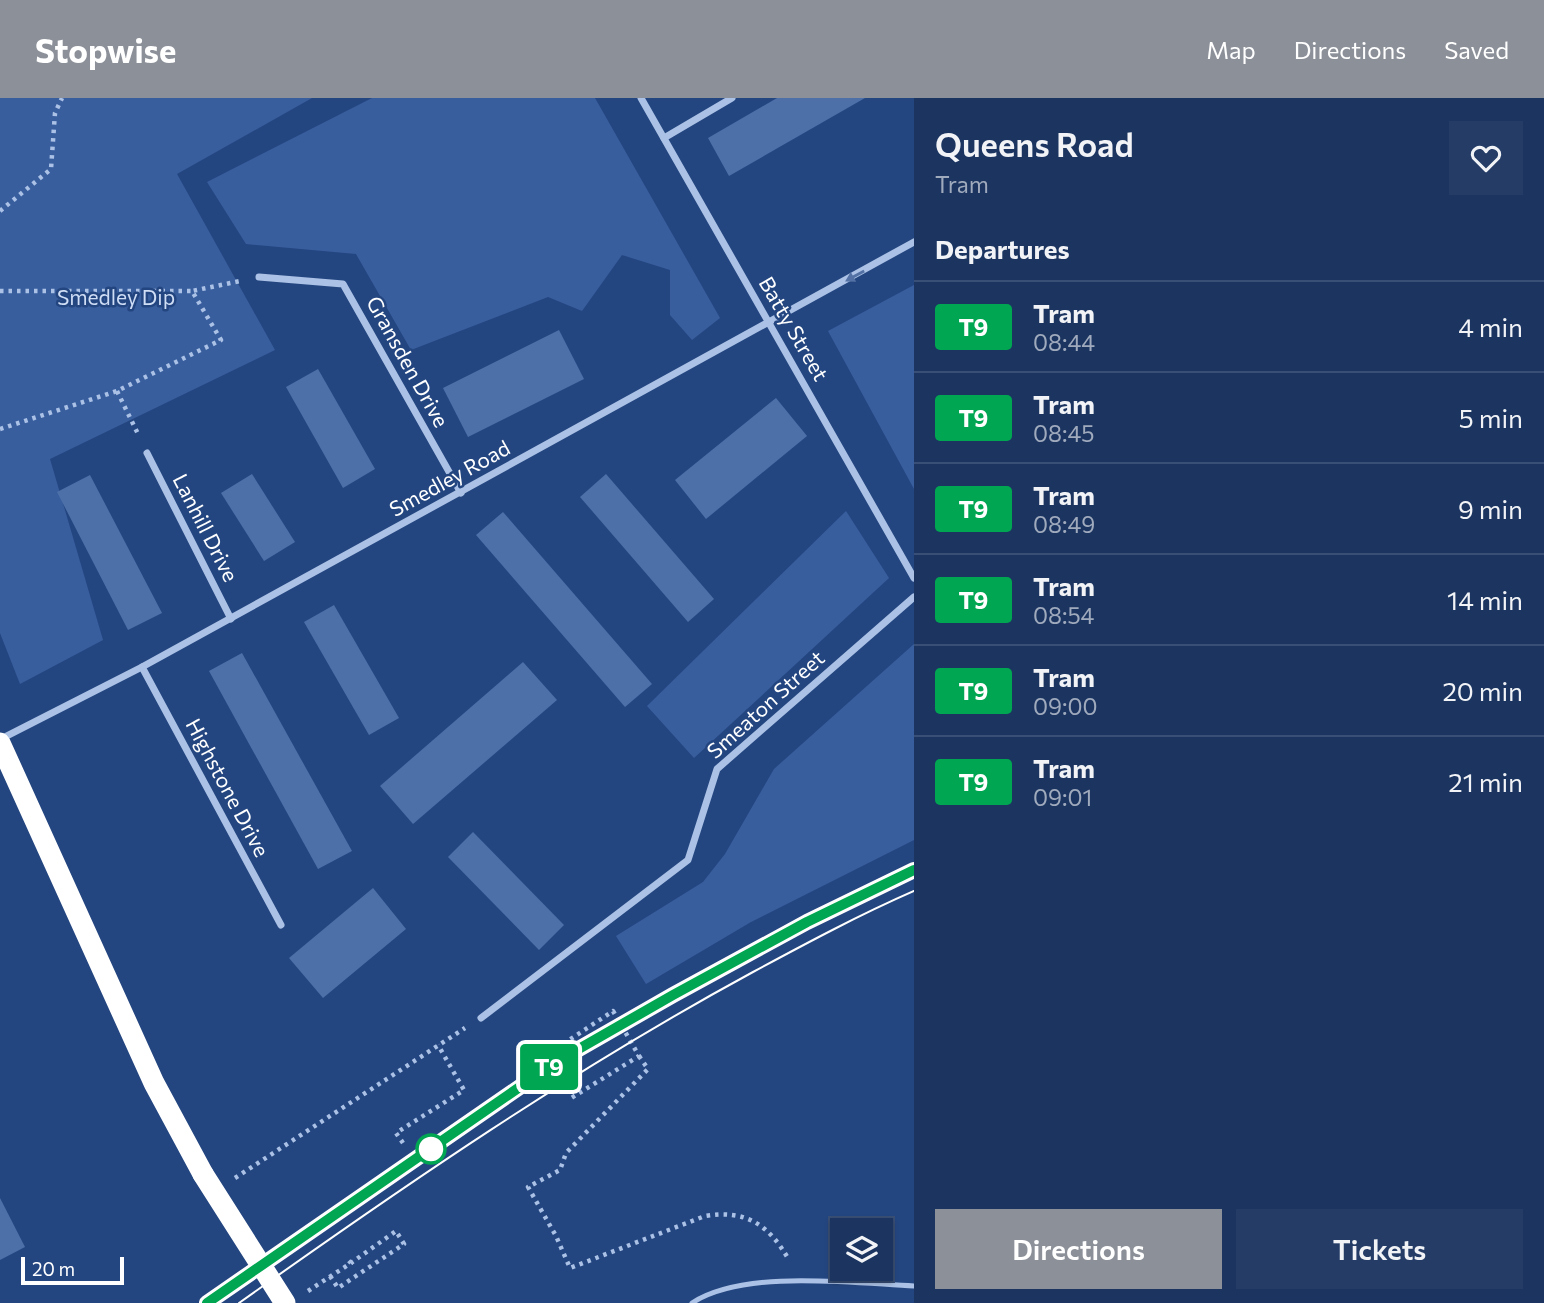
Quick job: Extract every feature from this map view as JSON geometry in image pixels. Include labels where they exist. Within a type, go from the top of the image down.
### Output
[{"type":"highway","points":[[0,741],[154,1083],[208,1183],[292,1300]]},
{"type":"street","name":"Batty Street","points":[[641,98],[914,578]]},
{"type":"street","points":[[664,138],[732,98]]},
{"type":"street","name":"Smedley Road","points":[[0,741],[231,619],[914,242]]},
{"type":"street","name":"Gransden Drive","points":[[259,277],[343,284],[461,493]]},
{"type":"street","name":"Lanhill Drive","points":[[147,453],[231,619]]},
{"type":"street","name":"Smeaton Street","points":[[481,1018],[688,860],[717,769],[914,597]]},
{"type":"street","name":"Highstone Drive","points":[[142,667],[281,925]]},
{"type":"lane","points":[[692,1303],[729,1287],[757,1282],[914,1286]]},
{"type":"path","points":[[0,211],[51,169],[55,113],[62,98]]},
{"type":"path","points":[[0,291],[192,291],[259,277]]},
{"type":"path","points":[[0,429],[117,391],[221,340],[192,291]]},
{"type":"path","points":[[117,391],[147,453]]},
{"type":"path","points":[[542,1058],[613,1011],[648,1069],[566,1153],[560,1170],[528,1187],[556,1236],[569,1268],[705,1216],[739,1214],[771,1233],[790,1262],[793,1282]]},
{"type":"path","points":[[208,1183],[481,1018]]},
{"type":"path","points":[[403,1143],[396,1133],[464,1090],[438,1045]]},
{"type":"path","points":[[568,1100],[639,1056]]},
{"type":"path","points":[[292,1300],[396,1231],[404,1244],[338,1288],[330,1276]]},
{"type":"path","points":[[346,1258],[351,1263]]},
{"type":"green space","name":"Smedley Dip","points":[[0,98],[312,98],[177,174],[275,350],[50,459],[103,640],[20,684],[0,633]]},
{"type":"green space","points":[[372,98],[595,98],[720,318],[692,340],[670,315],[670,270],[622,255],[582,311],[548,297],[411,350],[356,254],[246,244],[207,182]]},
{"type":"green space","points":[[914,285],[914,489],[828,331]]},
{"type":"green space","points":[[846,511],[889,578],[694,758],[647,706]]},
{"type":"green space","points":[[914,644],[914,840],[751,922],[646,984],[616,936],[703,882],[725,854],[774,769]]},
{"type":"building","points":[[777,98],[865,98],[729,176],[708,138]]},
{"type":"building","points":[[559,330],[584,379],[468,437],[443,388]]},
{"type":"building","points":[[318,369],[375,469],[343,488],[286,387]]},
{"type":"building","points":[[776,398],[807,436],[706,519],[675,480]]},
{"type":"building","points":[[252,474],[295,542],[264,561],[221,493]]},
{"type":"building","points":[[606,474],[714,599],[688,622],[580,497]]},
{"type":"building","points":[[90,475],[162,613],[128,630],[57,492]]},
{"type":"building","points":[[503,512],[652,684],[625,707],[476,535]]},
{"type":"building","points":[[334,605],[399,718],[369,735],[304,622]]},
{"type":"building","points":[[242,653],[352,851],[318,869],[209,671]]},
{"type":"building","points":[[523,662],[557,700],[413,824],[380,786]]},
{"type":"building","points":[[473,832],[564,925],[539,950],[448,857]]},
{"type":"building","points":[[373,888],[406,929],[323,998],[289,958]]},
{"type":"building","points":[[0,1198],[25,1247],[0,1260]]},
{"type":"tram line","points":[[207,1303],[556,1062],[807,922],[914,870]]},
{"type":"tram line","name":"T9","points":[[207,1303],[556,1062],[807,922],[914,870]]},
{"type":"tram line","points":[[239,1303],[427,1172],[555,1088],[686,1009],[773,961],[914,891]]}]
